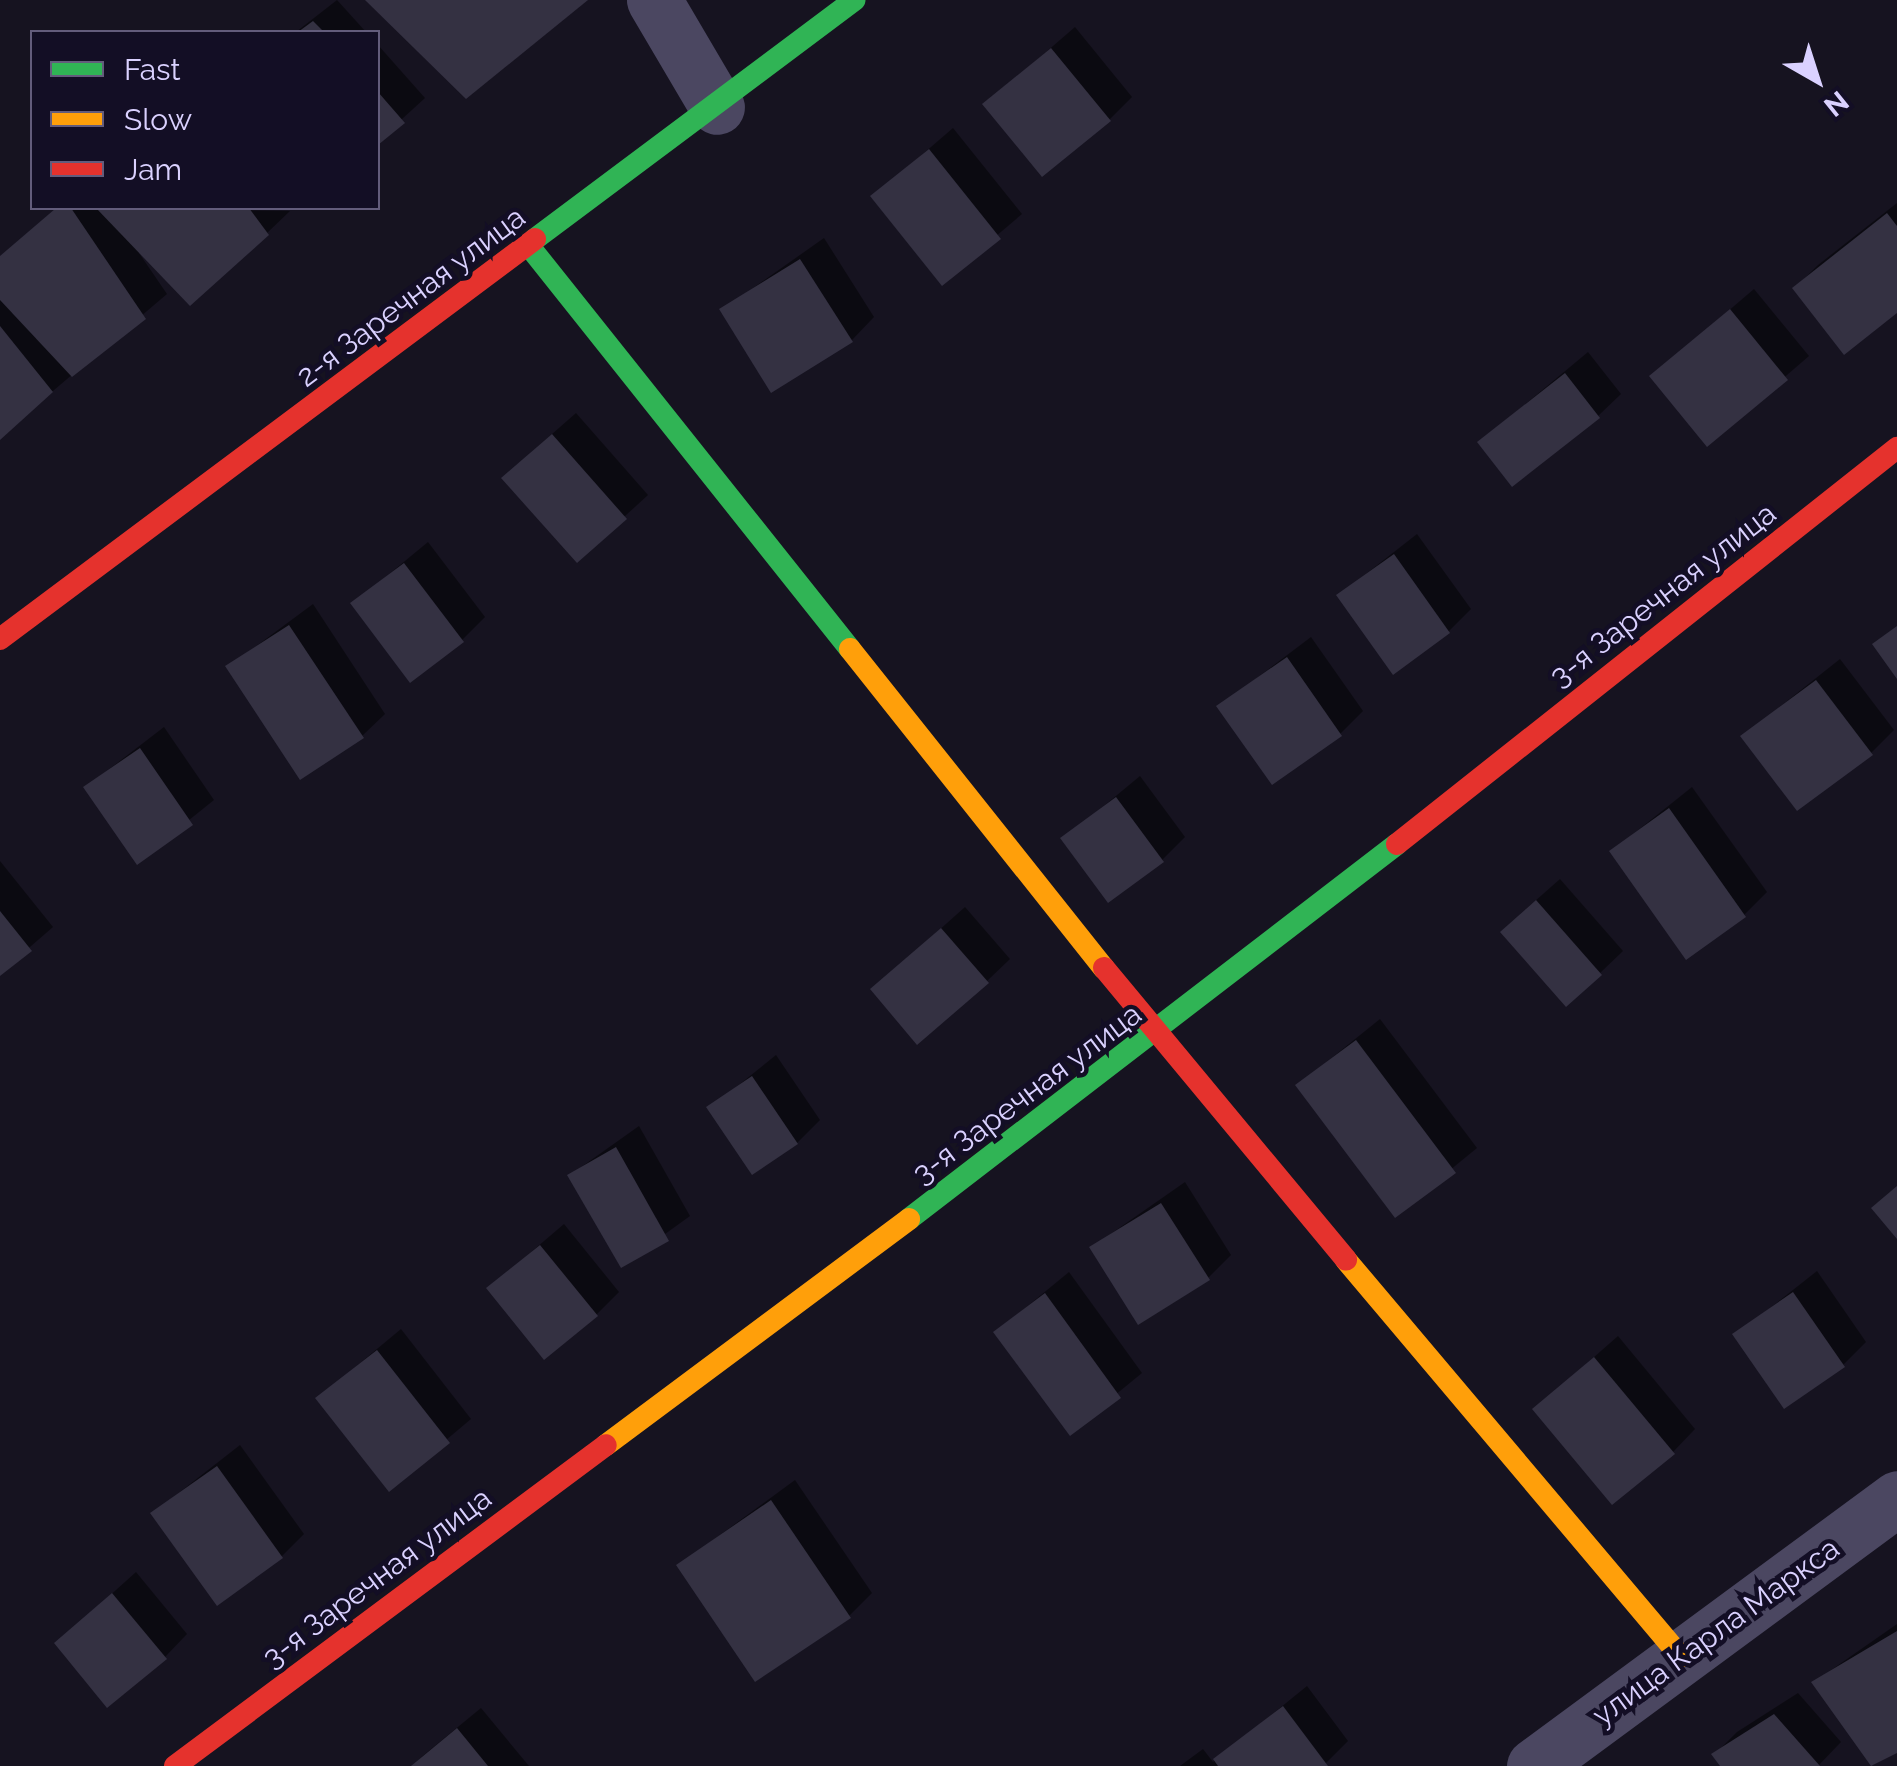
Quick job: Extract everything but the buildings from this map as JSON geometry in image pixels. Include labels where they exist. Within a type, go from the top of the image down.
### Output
[{"type":"street","points":[[654,0],[717,107]]},
{"type":"street","name":"2-я Заречная улица","points":[[0,639],[717,107],[854,0]]},
{"type":"street","points":[[530,246],[1157,1035],[1681,1657]]},
{"type":"street","name":"3-я Заречная улица","points":[[175,1766],[1157,1035],[1897,448]]},
{"type":"street","name":"улица Карла Маркса","points":[[1534,1766],[1897,1498]]},
{"type":"traffic: fast","points":[[535,239],[855,0]]},
{"type":"traffic: fast","points":[[529,246],[850,649]]},
{"type":"traffic: fast","points":[[909,1219],[1397,844]]},
{"type":"traffic: slow","points":[[850,649],[1104,968]]},
{"type":"traffic: slow","points":[[606,1445],[909,1219]]},
{"type":"traffic: slow","points":[[1346,1260],[1681,1657]]},
{"type":"traffic: jam","points":[[0,639],[535,239]]},
{"type":"traffic: jam","points":[[1397,844],[1897,448]]},
{"type":"traffic: jam","points":[[1104,968],[1346,1260]]},
{"type":"traffic: jam","points":[[175,1766],[606,1445]]}]
